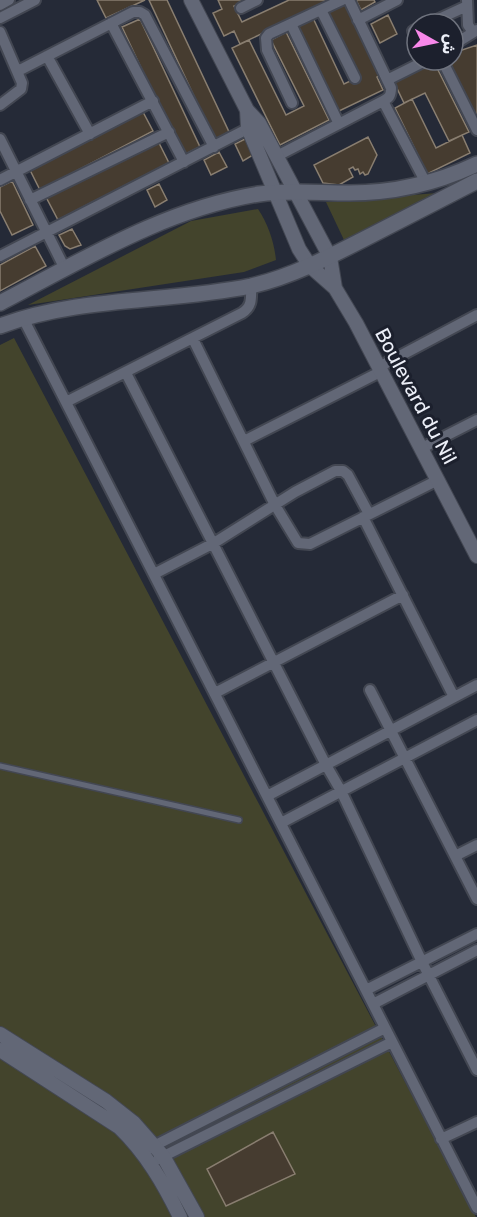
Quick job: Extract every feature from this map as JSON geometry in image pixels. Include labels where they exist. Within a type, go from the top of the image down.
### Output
[{"type":"main road","points":[[0,303],[122,240],[171,218],[220,203],[275,193],[368,193],[426,183],[454,175],[477,164]]},
{"type":"main road","points":[[0,326],[23,318],[79,306],[208,293],[251,286],[279,278],[330,257],[477,181]]},
{"type":"street","points":[[0,5],[9,0]]},
{"type":"street","points":[[0,18],[35,0]]},
{"type":"street","points":[[0,256],[253,126],[191,0]]},
{"type":"street","points":[[241,8],[257,0]]},
{"type":"street","points":[[292,103],[265,44],[269,33],[342,0]]},
{"type":"street","points":[[277,156],[389,98],[389,84],[349,0]]},
{"type":"street","points":[[358,20],[393,1]]},
{"type":"street","points":[[450,12],[467,3],[468,25],[475,31]]},
{"type":"street","points":[[321,10],[355,78]]},
{"type":"street","points":[[18,71],[133,12],[140,12],[146,15],[214,147]]},
{"type":"street","points":[[111,23],[184,162]]},
{"type":"street","points":[[291,24],[339,124]]},
{"type":"street","points":[[0,32],[22,82],[21,89],[0,105]]},
{"type":"street","points":[[47,56],[90,134]]},
{"type":"street","points":[[389,84],[408,72]]},
{"type":"street","points":[[448,72],[477,130]]},
{"type":"street","points":[[0,180],[153,101]]},
{"type":"street","points":[[383,102],[426,183]]},
{"type":"street","name":"Boulevard du Nil","points":[[253,126],[277,156],[330,257],[335,288]]},
{"type":"street","name":"Boulevard du Nil","points":[[253,126],[290,231],[310,266],[335,288],[381,369],[477,556]]},
{"type":"street","points":[[30,200],[169,132]]},
{"type":"street","points":[[0,139],[65,270]]},
{"type":"street","points":[[66,402],[248,309],[251,303],[251,286]]},
{"type":"street","points":[[244,441],[381,369],[477,315]]},
{"type":"street","points":[[23,318],[477,1208]]},
{"type":"street","points":[[193,339],[294,540],[302,544],[310,544],[438,480]]},
{"type":"street","points":[[126,373],[341,791],[428,975],[477,1070]]},
{"type":"street","points":[[422,448],[477,420]]},
{"type":"street","points":[[154,574],[214,543],[295,492],[335,471],[343,471],[348,475],[403,596],[454,697]]},
{"type":"street","points":[[214,693],[403,596]]},
{"type":"street","points":[[267,796],[477,685]]},
{"type":"street","points":[[370,690],[477,899]]},
{"type":"street","points":[[281,823],[476,722]]},
{"type":"street","points":[[455,856],[477,845]]},
{"type":"street","points":[[366,990],[477,934]]},
{"type":"street","points":[[373,1004],[477,950]]},
{"type":"street","points":[[146,1158],[271,1086],[385,1028]]},
{"type":"street","points":[[0,1034],[115,1107],[134,1123],[159,1151],[197,1217]]},
{"type":"street","points":[[159,1151],[278,1099],[393,1042]]},
{"type":"street","points":[[0,1050],[120,1127],[146,1158],[180,1217]]},
{"type":"street","points":[[271,1086],[278,1099]]},
{"type":"street","points":[[441,1139],[477,1122]]},
{"type":"lane","points":[[0,766],[239,820]]},
{"type":"green space","points":[[437,193],[344,240],[326,202]]},
{"type":"green space","points":[[258,209],[270,233],[276,260],[244,272],[28,305],[191,221]]},
{"type":"green space","points":[[14,338],[476,1217],[0,1217],[0,345]]},
{"type":"building","points":[[97,0],[145,0],[106,18]]},
{"type":"building","points":[[149,0],[167,0],[230,134],[215,141]]},
{"type":"building","points":[[218,0],[247,0],[234,6],[242,22],[289,0],[334,0],[240,44],[234,31],[224,36],[213,13],[222,9]]},
{"type":"building","points":[[356,0],[374,0],[375,2],[361,10]]},
{"type":"building","points":[[344,1],[379,76],[377,77],[383,90],[337,112],[297,26],[313,18],[344,84],[359,77],[327,9]]},
{"type":"building","points":[[388,15],[397,34],[380,43],[371,24]]},
{"type":"building","points":[[140,19],[200,147],[182,156],[122,27]]},
{"type":"building","points":[[286,32],[329,120],[280,145],[232,48],[249,40],[286,115],[304,106],[271,40]]},
{"type":"building","points":[[477,45],[477,117],[453,72],[465,72],[465,49]]},
{"type":"building","points":[[409,72],[439,72],[469,132],[449,141],[425,93],[404,103],[393,80]]},
{"type":"building","points":[[412,99],[436,148],[462,135],[470,153],[427,174],[395,108]]},
{"type":"building","points":[[143,112],[153,131],[40,190],[30,170]]},
{"type":"building","points":[[368,137],[377,155],[368,174],[365,175],[363,172],[360,174],[358,169],[355,170],[353,167],[349,169],[353,177],[339,185],[323,183],[314,165]]},
{"type":"building","points":[[157,139],[169,163],[58,220],[46,197]]},
{"type":"building","points":[[245,139],[253,155],[243,161],[235,144]]},
{"type":"building","points":[[219,152],[227,167],[211,175],[204,160]]},
{"type":"building","points":[[12,181],[33,225],[12,235],[0,211],[0,187]]},
{"type":"building","points":[[159,184],[167,200],[155,207],[147,190]]},
{"type":"building","points":[[72,229],[81,245],[70,249],[65,246],[59,235]]},
{"type":"building","points":[[35,246],[46,266],[0,291],[0,265]]},
{"type":"building","points":[[273,1132],[295,1174],[226,1206],[207,1169]]}]
